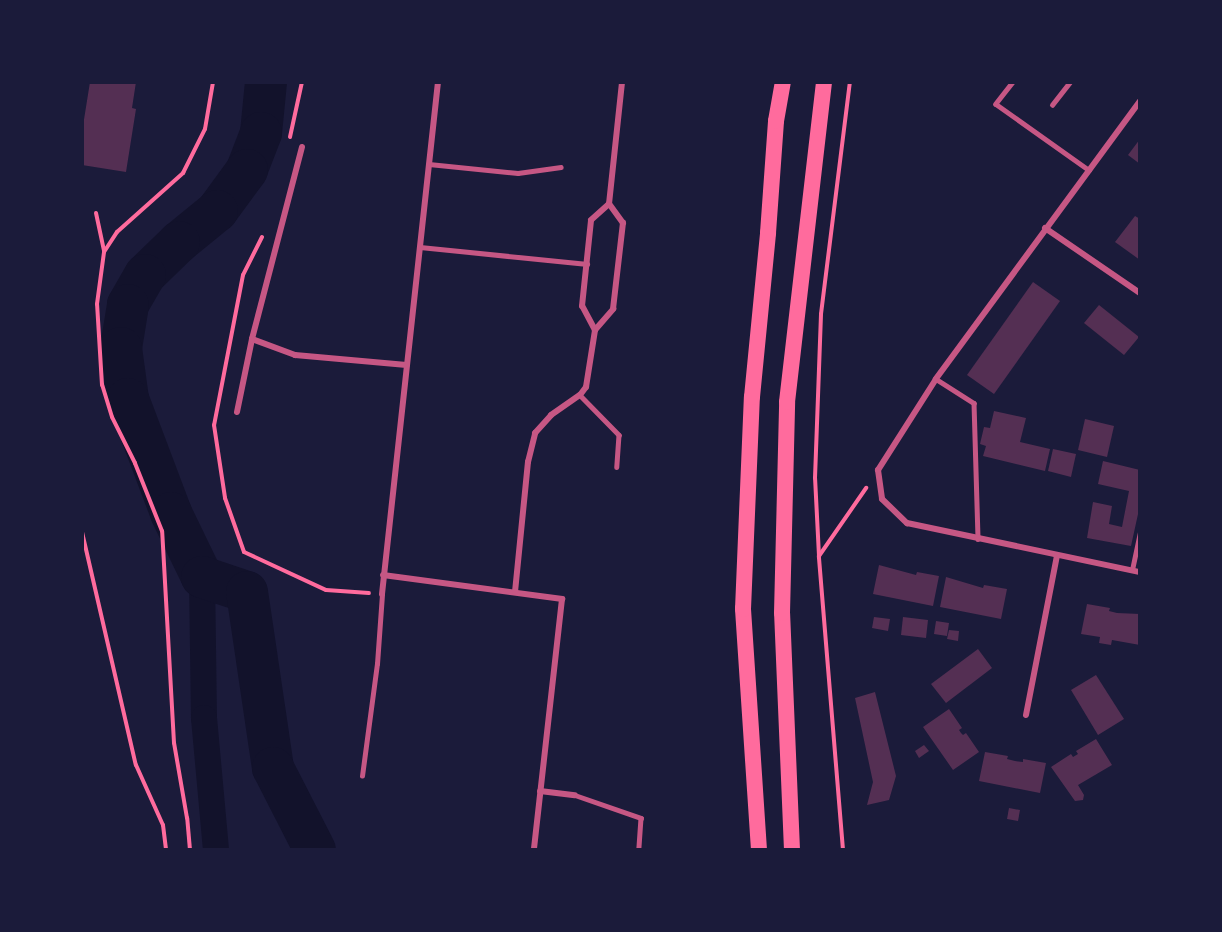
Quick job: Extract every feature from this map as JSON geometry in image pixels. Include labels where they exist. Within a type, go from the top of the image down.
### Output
[{"type":"highway","points":[[759,849],[743,609],[752,397],[776,121],[783,82]]},
{"type":"highway","points":[[792,849],[782,613],[787,402],[824,82]]},
{"type":"street","points":[[382,594],[438,82]]},
{"type":"street","points":[[595,330],[582,306],[586,264],[591,220],[609,204],[622,82]]},
{"type":"street","points":[[1140,101],[936,379],[878,470],[882,499],[907,523],[1140,572]]},
{"type":"street","points":[[237,412],[252,339],[302,147]]},
{"type":"street","points":[[515,592],[528,462],[535,433],[551,415],[580,395],[590,376],[595,330],[613,309],[623,223],[609,204]]},
{"type":"street","points":[[1046,228],[1140,293]]},
{"type":"street","points":[[252,339],[295,355],[407,365]]},
{"type":"street","points":[[1026,715],[1057,555]]},
{"type":"street","points":[[383,575],[562,598],[534,849]]},
{"type":"street","points":[[540,791],[575,795]]},
{"type":"lane","points":[[1013,82],[996,104],[1089,170]]},
{"type":"lane","points":[[1052,105],[1070,82]]},
{"type":"lane","points":[[429,164],[518,173],[561,166]]},
{"type":"lane","points":[[420,247],[586,264]]},
{"type":"lane","points":[[936,379],[974,403],[978,539]]},
{"type":"lane","points":[[580,395],[619,435],[617,467]]},
{"type":"lane","points":[[1132,570],[1140,533]]},
{"type":"lane","points":[[362,776],[377,664],[382,594]]},
{"type":"lane","points":[[575,795],[641,818],[639,849]]},
{"type":"path","points":[[104,252],[117,232],[183,173],[205,129],[213,82]]},
{"type":"path","points":[[289,140],[302,82]]},
{"type":"path","points":[[843,849],[819,556],[815,478],[821,314],[850,82]]},
{"type":"path","points":[[96,213],[104,252],[97,304],[102,385],[112,417],[135,463],[162,531],[174,743],[188,818],[189,849]]},
{"type":"path","points":[[266,229],[243,275],[214,425],[225,498],[244,552],[326,590],[382,594]]},
{"type":"path","points":[[819,556],[878,470]]},
{"type":"path","points":[[82,532],[136,765],[163,825],[166,849]]},
{"type":"building","points":[[90,82],[136,82],[132,108],[136,109],[126,172],[82,165],[82,132]]},
{"type":"building","points":[[1140,139],[1140,164],[1128,155]]},
{"type":"building","points":[[1135,216],[1140,219],[1140,260],[1115,242]]},
{"type":"building","points":[[1033,282],[1060,301],[994,394],[967,375]]},
{"type":"building","points":[[1099,305],[1139,337],[1124,355],[1084,323]]},
{"type":"building","points":[[994,411],[1026,418],[1020,442],[1050,449],[1045,471],[983,456],[986,446],[980,444],[984,427],[990,428]]},
{"type":"building","points":[[1085,419],[1114,426],[1107,457],[1078,450]]},
{"type":"building","points":[[1053,449],[1076,454],[1071,477],[1048,471]]},
{"type":"building","points":[[1103,461],[1140,470],[1140,505],[1131,546],[1087,538],[1093,502],[1112,506],[1109,524],[1122,527],[1129,491],[1098,484]]},
{"type":"building","points":[[879,565],[916,575],[917,572],[939,576],[933,606],[873,594]]},
{"type":"building","points":[[946,577],[983,588],[984,585],[1007,589],[1001,619],[940,607]]},
{"type":"building","points":[[1087,604],[1110,608],[1109,611],[1117,613],[1140,614],[1140,645],[1112,640],[1111,645],[1099,643],[1100,637],[1081,634]]},
{"type":"building","points":[[874,617],[890,619],[888,631],[872,628]]},
{"type":"building","points":[[903,617],[928,620],[926,638],[901,635]]},
{"type":"building","points":[[936,621],[949,623],[947,636],[934,634]]},
{"type":"building","points":[[949,630],[959,631],[958,641],[947,639]]},
{"type":"building","points":[[978,649],[992,668],[946,703],[931,684]]},
{"type":"building","points":[[1096,675],[1124,719],[1098,735],[1071,690]]},
{"type":"building","points":[[875,692],[896,776],[889,800],[867,805],[873,782],[855,698]]},
{"type":"building","points":[[949,709],[962,728],[959,730],[961,733],[963,735],[966,733],[979,752],[953,770],[923,727]]},
{"type":"building","points":[[1096,739],[1112,765],[1078,785],[1084,795],[1083,800],[1075,801],[1051,767],[1071,754],[1073,757],[1078,754],[1076,751]]},
{"type":"building","points":[[924,745],[929,751],[919,758],[915,751]]},
{"type":"building","points":[[985,752],[1008,756],[1007,759],[1015,761],[1023,762],[1023,759],[1046,763],[1040,793],[979,781]]},
{"type":"building","points":[[1009,808],[1020,810],[1018,821],[1007,819]]},
{"type":"waterway","points":[[266,82],[261,133],[247,170],[217,211],[179,242],[145,275],[128,305],[121,348],[128,399],[171,513],[202,577],[247,592],[273,768],[315,850]]},
{"type":"waterway","points":[[202,577],[204,718],[216,850]]}]
